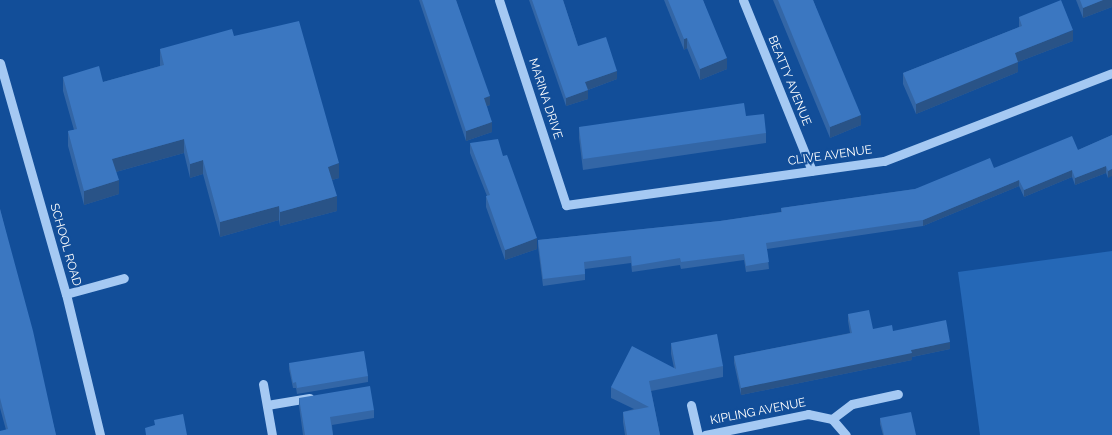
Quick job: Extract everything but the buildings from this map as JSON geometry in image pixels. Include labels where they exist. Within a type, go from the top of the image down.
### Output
[{"type":"street","name":"MARINA DRIVE","points":[[499,0],[566,205]]},
{"type":"street","name":"BEATTY AVENUE","points":[[743,0],[812,171]]},
{"type":"street","name":"SCHOOL ROAD","points":[[0,63],[66,294],[100,435]]},
{"type":"street","name":"CLIVE AVENUE","points":[[566,205],[884,161],[1112,73]]},
{"type":"street","points":[[66,294],[124,278]]},
{"type":"street","points":[[263,384],[272,435]]},
{"type":"street","points":[[846,435],[832,419],[852,404],[898,394]]},
{"type":"street","points":[[267,405],[316,397]]},
{"type":"street","name":"KIPLING AVENUE","points":[[691,405],[698,435]]},
{"type":"street","name":"KIPLING AVENUE","points":[[705,435],[808,414],[832,419]]},
{"type":"shaded area","points":[[1112,251],[1112,435],[980,435],[958,272]]}]
